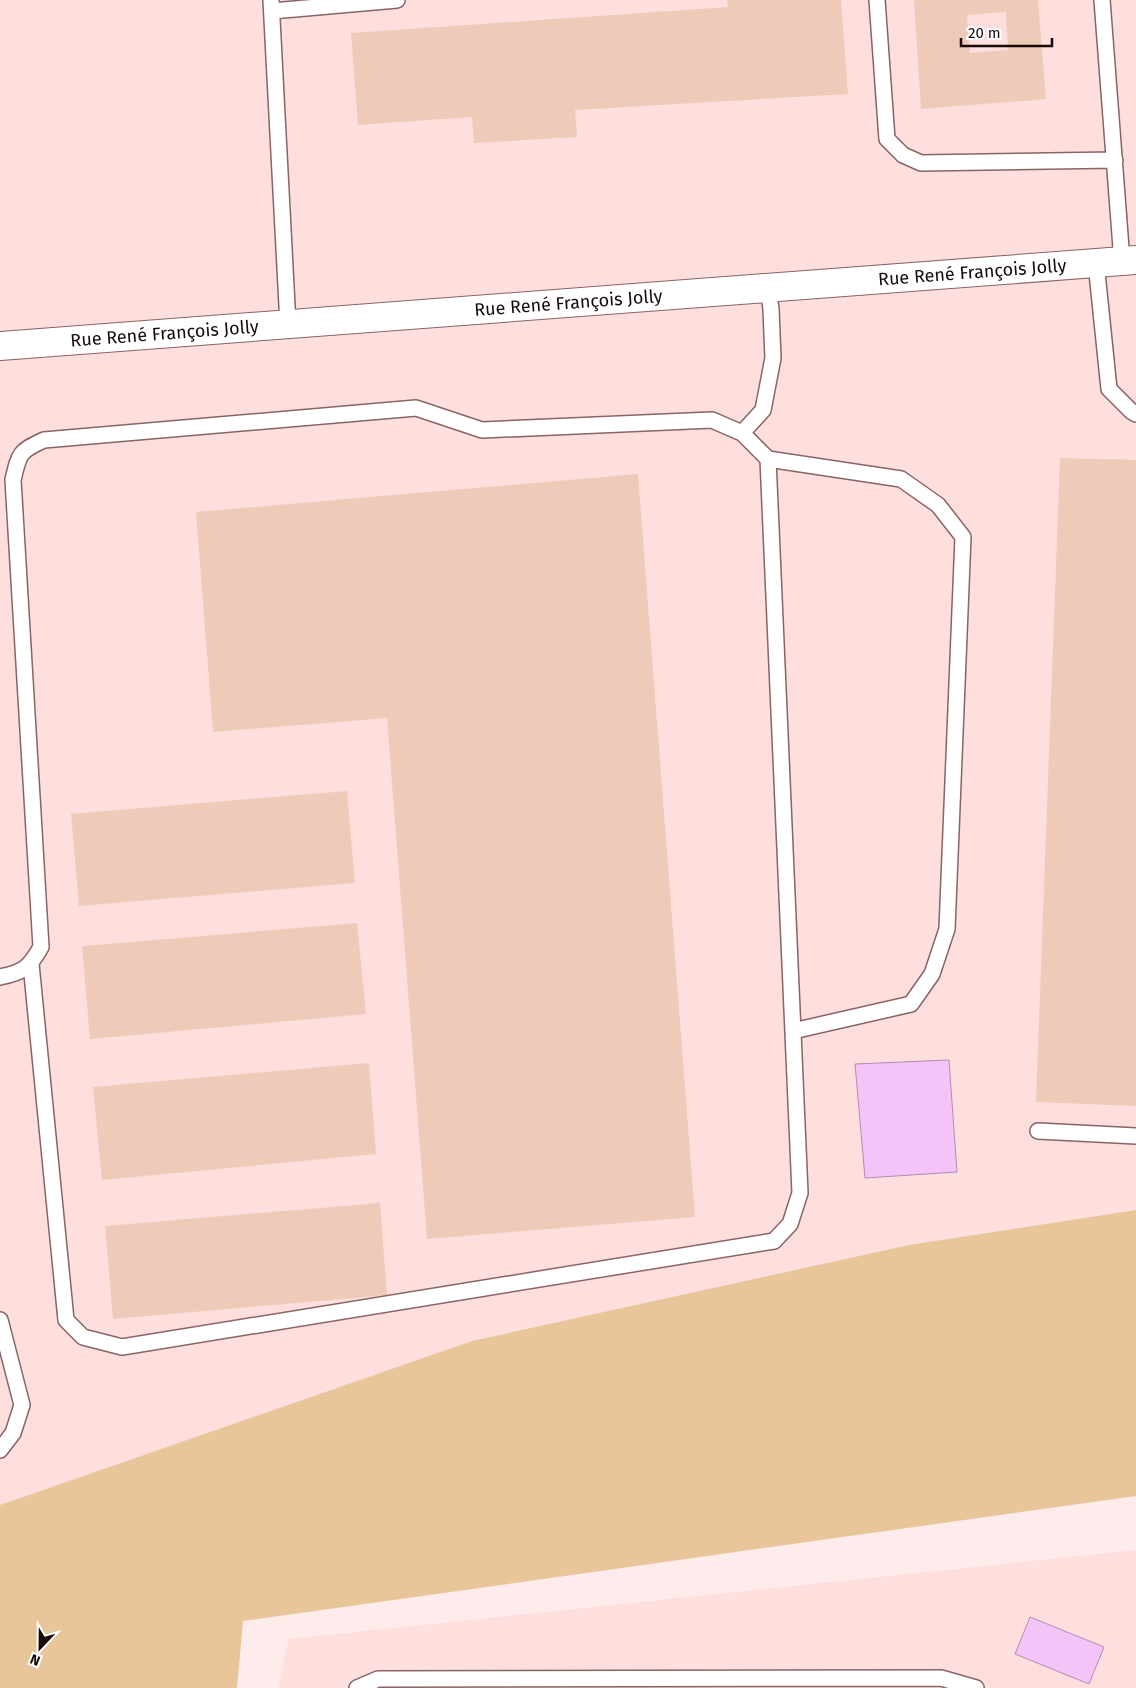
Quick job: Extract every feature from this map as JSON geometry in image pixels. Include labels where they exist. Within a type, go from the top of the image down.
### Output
[{"type":"street","name":"Rue René François Jolly","points":[[0,346],[1129,260]]},
{"type":"lane","points":[[288,325],[271,5],[397,0]]},
{"type":"lane","points":[[877,0],[887,139],[904,155],[921,163],[1115,160]]},
{"type":"lane","points":[[1102,0],[1115,160],[1129,260]]},
{"type":"lane","points":[[1096,262],[1109,389],[1130,411],[1136,414]]},
{"type":"lane","points":[[742,433],[763,410],[773,358],[768,288]]},
{"type":"lane","points":[[0,977],[19,973],[31,964],[41,947],[13,480],[18,456],[24,450],[44,440],[416,408],[482,430],[712,420],[742,433],[768,459],[901,479],[938,505],[963,537],[948,929],[932,974],[912,1004],[793,1031]]},
{"type":"lane","points":[[31,964],[66,1320],[83,1337],[122,1346],[774,1240],[790,1224],[800,1193],[768,459]]},
{"type":"lane","points":[[1038,1130],[1136,1136]]},
{"type":"lane","points":[[0,1320],[22,1405],[13,1434],[0,1450]]},
{"type":"lane","points":[[359,1688],[378,1679],[941,1678],[976,1688]]},
{"type":"shaded area","points":[[0,0],[1136,0],[1136,1254],[909,1245],[472,1341],[0,1505]]},
{"type":"shaded area","points":[[949,1060],[957,1172],[865,1178],[855,1064]]},
{"type":"shaded area","points":[[1136,1210],[1136,1496],[243,1621],[237,1688],[0,1688],[0,1505],[472,1341],[909,1245]]},
{"type":"shaded area","points":[[1136,1550],[1136,1688],[278,1688],[289,1639]]},
{"type":"shaded area","points":[[1030,1617],[1104,1647],[1089,1684],[1015,1654]]},
{"type":"building","points":[[727,0],[841,0],[848,94],[575,110],[577,137],[474,143],[472,117],[358,125],[351,33],[728,7]]},
{"type":"building","points":[[914,0],[1038,0],[1046,99],[921,109]],"holes":[[[1006,12],[1008,50],[970,53],[967,15]]]},
{"type":"building","points":[[1060,458],[1136,460],[1136,1106],[1036,1102]]},
{"type":"building","points":[[638,474],[695,1217],[427,1239],[387,718],[213,732],[196,512]]},
{"type":"building","points":[[347,791],[355,883],[79,906],[71,814]]},
{"type":"building","points":[[357,923],[366,1014],[90,1039],[82,946]]},
{"type":"building","points":[[369,1063],[376,1154],[102,1180],[93,1087]]},
{"type":"building","points":[[380,1203],[387,1295],[113,1319],[105,1226]]}]
